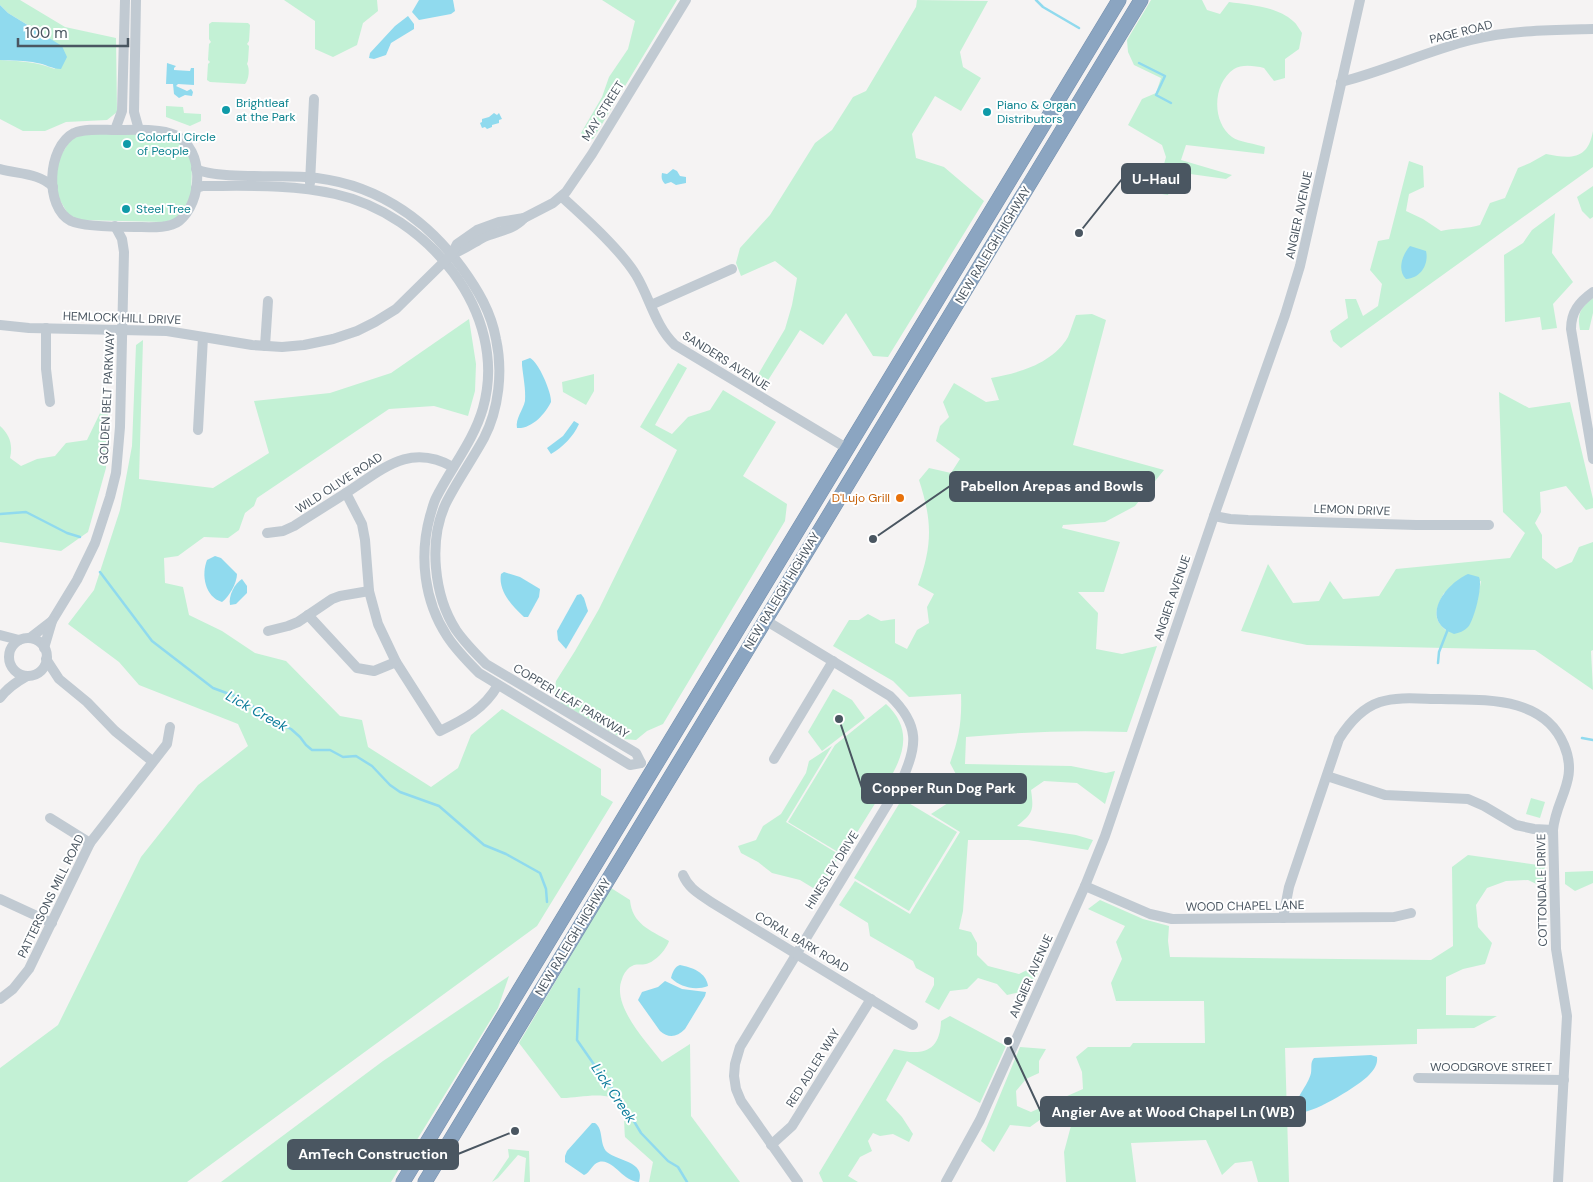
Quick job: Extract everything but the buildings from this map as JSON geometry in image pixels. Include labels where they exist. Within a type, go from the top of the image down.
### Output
[{"type":"highway","name":"NEW RALEIGH HIGHWAY","points":[[403,1182],[647,766],[848,449],[1119,0]]},
{"type":"highway","name":"NEW RALEIGH HIGHWAY","points":[[425,1182],[1141,0]]},
{"type":"highway","points":[[863,458],[860,452],[860,445],[882,406],[884,390]]},
{"type":"highway","points":[[821,526],[818,522],[819,517],[851,461],[852,455],[848,449]]},
{"type":"street","points":[[116,130],[122,111],[125,0]]},
{"type":"street","points":[[136,0],[134,112],[139,130]]},
{"type":"street","name":"MAY STREET","points":[[448,257],[457,244],[488,225],[524,218],[562,197],[602,138],[686,0]]},
{"type":"street","name":"ANGIER AVENUE","points":[[946,1182],[980,1120],[1084,886],[1120,794],[1214,516],[1285,315],[1300,266],[1360,0]]},
{"type":"street","name":"PAGE ROAD","points":[[1340,82],[1431,52],[1479,39],[1539,31],[1593,29]]},
{"type":"street","points":[[309,189],[314,99]]},
{"type":"street","points":[[139,130],[165,132],[175,135],[183,140],[194,156],[196,188],[191,206],[179,220],[174,224],[135,227],[81,225],[64,216],[54,199],[53,187],[54,165],[62,144],[81,131],[139,130]]},
{"type":"street","points":[[35,176],[54,165]]},
{"type":"street","points":[[0,169],[16,174],[35,176],[47,181],[53,187]]},
{"type":"street","name":"COPPER LEAF PARKWAY","points":[[196,169],[224,175],[310,177],[341,183],[386,200],[407,212],[427,227],[448,257],[476,288],[490,317],[496,339],[500,364],[498,388],[494,411],[485,436],[445,505],[437,534],[435,559],[444,607],[468,647],[486,664],[636,753],[647,766]]},
{"type":"street","name":"COPPER LEAF PARKWAY","points":[[196,188],[224,186],[309,189],[337,194],[380,211],[400,222],[448,257],[479,321],[485,342],[488,364],[483,408],[474,431],[434,501],[426,532],[424,560],[427,584],[434,611],[446,635],[459,654],[479,673],[630,765],[647,766]]},
{"type":"street","name":"SANDERS AVENUE","points":[[562,197],[636,275],[660,327],[675,345],[848,449]]},
{"type":"street","name":"GOLDEN BELT PARKWAY","points":[[44,648],[52,620],[87,561],[103,522],[116,472],[120,427],[124,252],[122,239],[114,226]]},
{"type":"street","name":"GOLDEN BELT PARKWAY","points":[[124,252],[128,239],[135,227]]},
{"type":"street","name":"HEMLOCK HILL DRIVE","points":[[0,325],[9,327],[167,331],[265,346],[304,345],[326,341],[357,331],[375,322],[396,309],[448,257]]},
{"type":"street","points":[[651,305],[732,270]]},
{"type":"street","points":[[1593,292],[1584,298],[1573,313],[1571,329],[1593,459]]},
{"type":"street","points":[[265,346],[268,301]]},
{"type":"street","points":[[46,328],[46,369],[50,402]]},
{"type":"street","points":[[198,430],[203,337]]},
{"type":"street","name":"WILD OLIVE ROAD","points":[[267,534],[283,531],[294,526],[387,466],[406,458],[431,458],[453,467]]},
{"type":"street","points":[[346,493],[362,524],[369,591],[378,624],[396,662],[440,731],[478,710],[486,703],[498,685]]},
{"type":"street","name":"LEMON DRIVE","points":[[1214,516],[1248,520],[1489,524]]},
{"type":"street","points":[[268,631],[288,626],[340,596],[369,591]]},
{"type":"street","points":[[308,615],[357,668],[374,671],[396,662]]},
{"type":"street","name":"GOLDEN BELT PARKWAY","points":[[24,639],[52,620]]},
{"type":"street","name":"HINESLEY DRIVE","points":[[765,620],[884,691],[901,707],[913,732],[913,754],[901,782],[740,1047],[735,1064],[736,1089],[741,1101],[798,1182]]},
{"type":"street","points":[[0,636],[41,643],[46,659],[45,665],[32,675],[15,682],[2,694]]},
{"type":"street","points":[[0,636],[17,672],[60,679]]},
{"type":"street","points":[[2,694],[9,677],[11,649],[24,639]]},
{"type":"street","points":[[46,659],[60,679],[87,702],[115,731],[152,761]]},
{"type":"street","points":[[774,759],[833,661]]},
{"type":"street","name":"COTTONDALE DRIVE","points":[[1283,918],[1289,887],[1339,739],[1345,728],[1361,712],[1380,702],[1402,698],[1492,700],[1511,703],[1530,711],[1548,722],[1565,746],[1569,764],[1567,787],[1556,814],[1553,830],[1556,949],[1567,1016],[1558,1182]]},
{"type":"street","name":"PATTERSONS MILL ROAD","points":[[0,1000],[13,990],[29,969],[90,843],[167,744],[170,726]]},
{"type":"street","points":[[1327,776],[1384,795],[1468,800],[1484,806],[1516,825],[1534,829],[1553,830]]},
{"type":"street","points":[[50,818],[90,843]]},
{"type":"street","name":"CORAL BARK ROAD","points":[[683,875],[692,889],[913,1025]]},
{"type":"street","name":"WOOD CHAPEL LANE","points":[[1084,886],[1144,912],[1172,919],[1394,917],[1411,913]]},
{"type":"street","points":[[0,898],[52,923]]},
{"type":"street","name":"RED ADLER WAY","points":[[771,1145],[792,1126],[870,999]]},
{"type":"street","name":"WOODGROVE STREET","points":[[1418,1078],[1564,1080]]},
{"type":"green space","points":[[0,0],[20,0],[65,27],[116,38],[117,112],[107,120],[66,122],[45,131],[23,131],[0,119],[0,60],[35,63],[55,69],[46,36],[8,13],[0,5]]},
{"type":"green space","points":[[284,0],[377,0],[378,11],[363,23],[357,45],[333,57],[315,49],[315,21]]},
{"type":"green space","points":[[602,0],[677,0],[593,139],[586,138],[581,133],[602,97],[609,77],[628,49],[635,21]]},
{"type":"green space","points":[[917,0],[988,1],[960,52],[963,67],[981,78],[961,111],[935,96],[912,134],[916,158],[944,167],[984,201],[888,357],[873,356],[846,313],[823,345],[800,330],[765,385],[756,378],[785,329],[797,278],[775,261],[741,276],[736,263],[740,248],[770,215],[815,143],[832,130],[853,97],[866,91],[916,7]]},
{"type":"green space","points":[[1151,0],[1202,0],[1207,10],[1220,14],[1229,2],[1262,7],[1286,16],[1296,24],[1302,33],[1299,49],[1285,59],[1285,78],[1274,81],[1264,68],[1241,66],[1227,75],[1219,92],[1218,112],[1220,122],[1225,130],[1235,139],[1265,147],[1264,154],[1186,145],[1181,160],[1232,175],[1226,179],[1176,172],[1168,195],[1156,193],[1166,157],[1162,145],[1128,125],[1142,99],[1156,93],[1161,78],[1134,65],[1128,52],[1127,40]]},
{"type":"green space","points":[[212,22],[248,23],[250,25],[249,41],[247,44],[249,46],[247,64],[249,74],[245,84],[210,82],[207,80],[208,64],[210,62],[208,60],[209,44],[211,42],[209,39],[209,24]]},
{"type":"green space","points":[[166,106],[183,107],[184,113],[201,114],[201,121],[190,126],[166,117]]},
{"type":"green space","points":[[1593,131],[1593,167],[1341,348],[1333,341],[1330,331],[1348,318],[1345,299],[1356,299],[1363,316],[1378,306],[1382,284],[1370,270],[1378,241],[1389,239],[1409,161],[1423,166],[1424,187],[1409,194],[1406,211],[1441,231],[1470,227],[1480,225],[1490,203],[1505,198],[1518,168],[1546,154],[1563,157],[1577,155],[1587,148]]},
{"type":"green space","points":[[92,133],[169,135],[186,146],[192,166],[189,205],[175,219],[164,222],[79,220],[68,214],[57,195],[57,161],[72,138]]},
{"type":"green space","points":[[1593,186],[1593,217],[1590,219],[1582,211],[1577,197]]},
{"type":"green space","points":[[1555,213],[1552,253],[1573,282],[1553,304],[1557,328],[1542,330],[1540,317],[1505,322],[1504,255],[1523,243],[1532,230]]},
{"type":"green space","points":[[1593,298],[1593,313],[1589,330],[1580,330],[1580,312]]},
{"type":"green space","points":[[1092,314],[1106,320],[1073,445],[1164,470],[1135,506],[1105,522],[1063,525],[1062,528],[1120,542],[1104,592],[1078,592],[1098,613],[1096,649],[1122,654],[1157,646],[1127,732],[1046,732],[966,737],[965,764],[1071,766],[1106,773],[1115,771],[1105,804],[1077,783],[1044,781],[1031,790],[1031,811],[1017,826],[1076,835],[1093,840],[1088,850],[1028,840],[968,840],[963,911],[959,929],[971,932],[977,943],[977,955],[988,966],[1019,974],[1033,967],[1037,947],[1046,954],[1030,990],[1007,995],[997,984],[978,978],[967,989],[950,991],[939,1010],[925,1002],[934,985],[934,978],[916,968],[913,961],[870,936],[868,923],[839,905],[855,881],[910,914],[960,832],[931,814],[951,801],[959,780],[950,763],[959,730],[961,694],[909,697],[893,681],[833,646],[849,620],[859,620],[868,614],[881,621],[895,619],[895,643],[907,649],[917,630],[929,623],[927,607],[934,594],[918,585],[926,557],[929,532],[926,508],[919,480],[929,468],[951,473],[960,459],[936,441],[940,426],[949,417],[943,402],[954,383],[986,402],[999,400],[991,378],[1024,370],[1045,360],[1062,346],[1068,337],[1076,315]]},
{"type":"green space","points":[[469,319],[476,364],[475,391],[468,416],[434,406],[389,409],[257,498],[254,506],[245,513],[239,530],[228,538],[204,537],[178,556],[164,558],[165,583],[183,587],[189,615],[222,631],[255,653],[286,661],[340,716],[362,720],[368,747],[431,787],[458,768],[471,735],[502,709],[601,769],[601,795],[613,802],[537,926],[187,1182],[0,1182],[0,1068],[58,1025],[141,857],[198,785],[248,746],[238,724],[139,685],[119,662],[68,624],[94,590],[120,510],[132,446],[136,345],[143,340],[139,479],[213,488],[269,453],[254,401],[330,393],[391,373]]},
{"type":"green space","points":[[678,363],[687,368],[655,425],[672,434],[688,417],[710,410],[723,390],[776,422],[743,476],[787,504],[785,521],[663,724],[647,731],[636,740],[623,739],[562,704],[554,695],[556,681],[599,609],[677,450],[640,427]]},
{"type":"green space","points":[[594,374],[594,391],[586,405],[563,392],[562,382]]},
{"type":"green space","points":[[1499,392],[1529,408],[1570,402],[1593,499],[1593,508],[1586,510],[1566,486],[1540,492],[1541,512],[1535,523],[1542,535],[1542,558],[1556,569],[1572,562],[1579,547],[1593,542],[1593,650],[1591,651],[1593,690],[1535,650],[1307,645],[1241,631],[1268,564],[1293,603],[1319,601],[1330,581],[1343,599],[1379,596],[1396,569],[1510,558],[1525,533],[1503,512]],"holes":[[[1481,581],[1477,602],[1447,631],[1442,627],[1437,618],[1437,609],[1444,593]]]},
{"type":"green space","points":[[102,409],[108,413],[106,468],[88,532],[61,551],[0,542],[0,426],[10,441],[10,458],[21,466],[37,459],[55,456],[66,443],[87,440]]},
{"type":"green space","points":[[833,689],[852,700],[865,718],[822,751],[808,732]]},
{"type":"green space","points":[[886,704],[896,716],[902,728],[903,741],[901,753],[890,778],[843,855],[788,822],[835,745]]},
{"type":"green space","points":[[832,746],[786,822],[840,855],[818,891],[800,880],[772,873],[758,862],[741,853],[738,846],[756,840],[763,826],[781,814],[806,773],[809,761]]},
{"type":"green space","points":[[1531,798],[1545,802],[1540,818],[1526,814]]},
{"type":"green space","points":[[902,799],[957,832],[909,911],[854,878]]},
{"type":"green space","points":[[1468,855],[1545,866],[1545,888],[1528,880],[1506,881],[1487,888],[1476,905],[1478,927],[1492,943],[1485,964],[1463,969],[1446,977],[1446,1015],[1497,1016],[1474,1028],[1417,1029],[1417,1044],[1285,1048],[1289,1182],[1258,1182],[1252,1161],[1235,1163],[1222,1175],[1206,1140],[1131,1143],[1136,1182],[1066,1182],[1064,1152],[1072,1122],[1060,1113],[1044,1117],[1030,1127],[1010,1125],[994,1152],[981,1141],[1020,1047],[1046,1049],[1039,1061],[1039,1073],[1026,1079],[1016,1091],[1017,1106],[1031,1112],[1083,1089],[1082,1072],[1076,1057],[1088,1047],[1130,1047],[1133,1043],[1205,1043],[1204,1001],[1116,1001],[1111,983],[1122,959],[1116,942],[1125,926],[1088,909],[1100,900],[1143,919],[1169,926],[1170,957],[1431,960],[1453,946],[1452,867]]},
{"type":"green space","points":[[1593,871],[1593,883],[1575,891],[1565,884],[1565,872]]},
{"type":"green space","points":[[611,888],[630,900],[631,908],[638,921],[649,930],[669,941],[663,952],[653,961],[634,965],[625,973],[620,989],[626,1012],[632,1023],[662,1062],[690,1044],[691,1116],[740,1182],[649,1182],[653,1162],[625,1137],[621,1106],[610,1097],[561,1098],[519,1043]]},
{"type":"green space","points":[[509,976],[498,1008],[391,1182],[221,1182],[383,1061]]},
{"type":"green space","points":[[950,1016],[1006,1046],[980,1103],[907,1061],[886,1100],[902,1117],[913,1134],[909,1142],[893,1134],[880,1136],[873,1133],[868,1141],[872,1151],[860,1157],[848,1176],[858,1182],[823,1182],[819,1173],[894,1049],[913,1052],[927,1050],[937,1040],[941,1021]]},
{"type":"green space","points":[[508,1149],[529,1151],[530,1182],[524,1182],[526,1158],[518,1155],[498,1178],[492,1182],[509,1157]]},
{"type":"water","points":[[419,0],[453,0],[455,11],[451,14],[419,20],[412,12]]},
{"type":"water","points":[[0,5],[8,13],[62,46],[67,57],[61,69],[32,62],[0,60]]},
{"type":"water","points":[[408,16],[414,24],[414,29],[391,43],[386,55],[374,59],[369,58],[370,53],[395,26]]},
{"type":"water","points":[[167,63],[176,66],[174,70],[190,71],[191,68],[194,68],[194,85],[178,84],[176,86],[187,91],[191,89],[193,92],[192,96],[185,95],[179,98],[174,94],[173,84],[166,84]]},
{"type":"water","points":[[494,113],[497,115],[499,113],[502,119],[499,120],[499,123],[487,129],[485,127],[482,128],[480,123],[482,119]]},
{"type":"water","points":[[673,169],[680,176],[686,177],[686,183],[676,185],[671,182],[665,184],[662,179],[662,173],[667,174]]},
{"type":"water","points":[[1410,246],[1426,251],[1427,256],[1423,270],[1416,276],[1406,279],[1401,267]]},
{"type":"water","points":[[530,358],[537,365],[544,378],[551,402],[537,420],[523,428],[517,428],[517,421],[525,401],[522,361]]},
{"type":"water","points":[[574,421],[579,424],[574,433],[564,445],[551,454],[547,448],[563,436]]},
{"type":"water","points":[[215,556],[221,558],[237,574],[232,590],[222,602],[216,599],[208,590],[205,579],[204,572],[207,560]]},
{"type":"water","points":[[504,572],[520,577],[540,589],[539,597],[528,617],[524,617],[519,613],[504,592],[501,574]]},
{"type":"water","points":[[1468,574],[1479,577],[1480,588],[1477,603],[1473,618],[1468,627],[1454,634],[1443,628],[1438,620],[1439,602],[1451,586]]},
{"type":"water","points":[[242,579],[247,586],[247,593],[236,604],[230,605],[233,590]]},
{"type":"water","points":[[581,594],[588,611],[566,649],[558,640],[557,631],[577,595]]},
{"type":"water","points":[[680,965],[701,974],[707,981],[708,986],[693,988],[683,986],[671,978],[675,968]]},
{"type":"water","points":[[665,981],[682,989],[706,992],[685,1029],[673,1036],[660,1031],[638,1000],[642,992],[658,987]]},
{"type":"water","points":[[1371,1055],[1377,1057],[1376,1064],[1364,1080],[1323,1105],[1312,1110],[1297,1112],[1297,1102],[1311,1073],[1314,1058]]},
{"type":"water","points":[[592,1123],[595,1123],[600,1129],[603,1145],[607,1152],[635,1166],[640,1175],[639,1182],[628,1178],[609,1163],[599,1162],[584,1175],[565,1162],[567,1151]]},
{"type":"waterway","points":[[1036,0],[1043,7],[1079,28]]},
{"type":"waterway","points":[[1139,63],[1165,76],[1156,95],[1171,103]]},
{"type":"waterway","name":"Lick Creek","points":[[0,514],[26,512],[67,533],[80,537]]},
{"type":"waterway","name":"Lick Creek","points":[[100,572],[152,641],[213,688],[240,698],[291,729],[312,750],[330,750],[343,757],[356,756],[372,766],[390,785],[400,792],[439,806],[484,845],[506,854],[540,873],[546,889],[547,902]]},
{"type":"waterway","points":[[1438,663],[1439,652],[1448,629]]},
{"type":"waterway","points":[[1582,738],[1593,740]]},
{"type":"waterway","name":"Lick Creek","points":[[579,989],[577,1040],[620,1098],[641,1133],[668,1161],[678,1167],[687,1182]]},
{"type":"place","name":"Brightleaf at the Park","points":[[226,110]]},
{"type":"place","name":"Piano & Organ Distributors","points":[[987,112]]},
{"type":"place","name":"Colorful Circle of People","points":[[127,144]]},
{"type":"place","name":"Steel Tree","points":[[126,209]]},
{"type":"place","name":"U-Haul","points":[[1079,233]]},
{"type":"place","name":"D'Lujo Grill","points":[[900,498]]},
{"type":"place","name":"Pabellon Arepas and Bowls","points":[[873,539]]},
{"type":"place","name":"Copper Run Dog Park","points":[[839,719]]},
{"type":"place","name":"Angier Ave at Wood Chapel Ln (WB)","points":[[1008,1041]]},
{"type":"place","name":"AmTech Construction","points":[[515,1131]]}]
